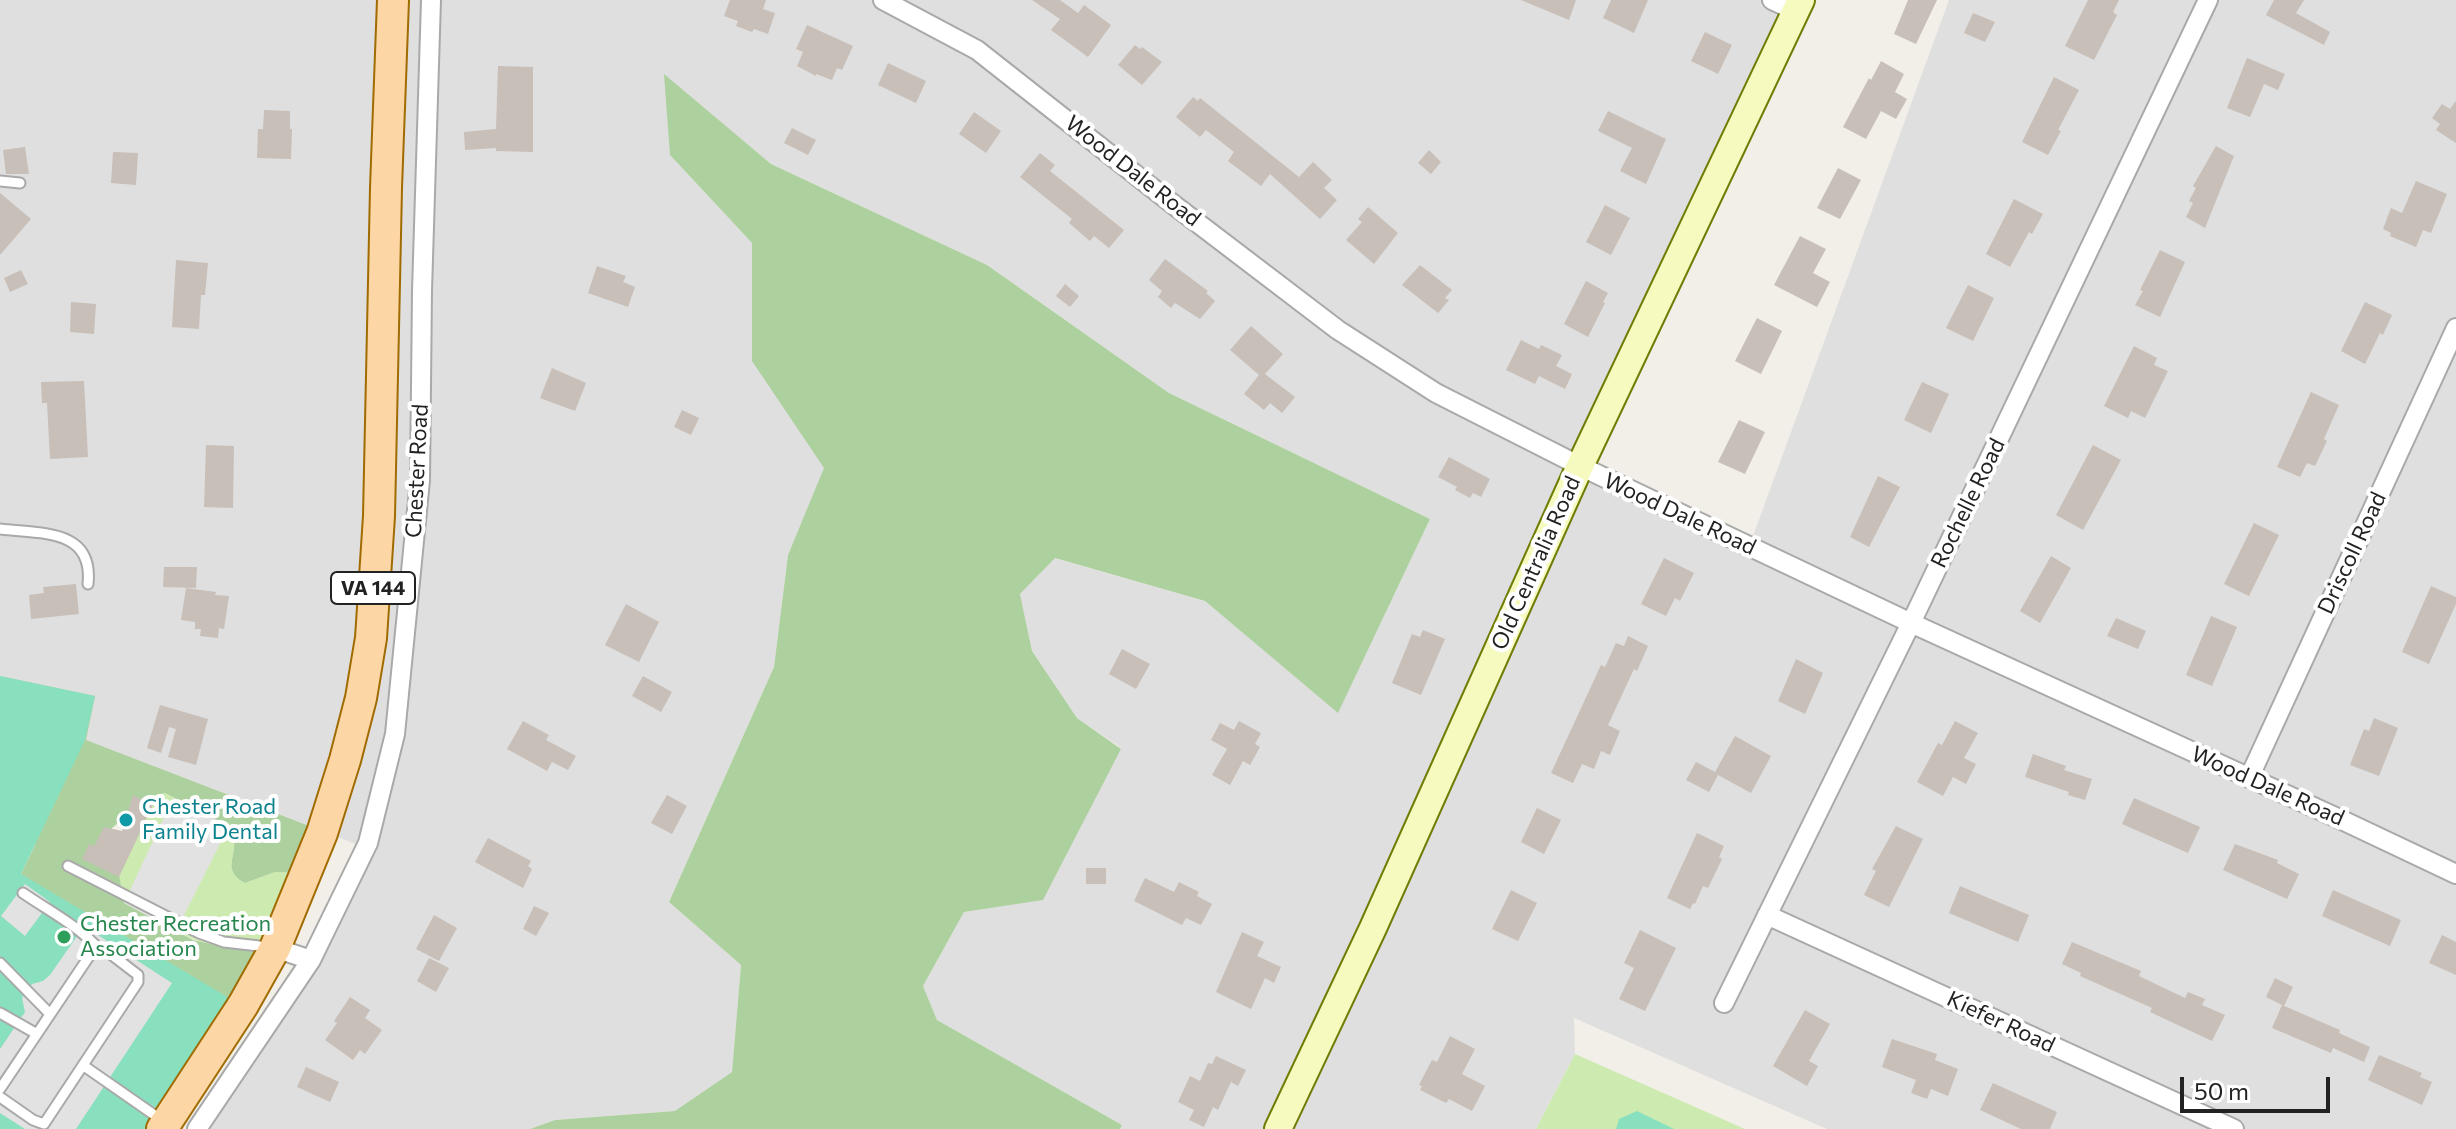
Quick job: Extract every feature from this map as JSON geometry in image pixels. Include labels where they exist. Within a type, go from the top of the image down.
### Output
[{"type":"main road","name":"Chester Road","points":[[164,1126],[243,1005],[275,948],[322,833],[361,698],[371,638],[379,516],[393,0]]},
{"type":"street","name":"Chester Road","points":[[197,1129],[311,960],[368,843],[395,734],[420,480],[431,0]]},
{"type":"street","name":"Wood Dale Road","points":[[883,0],[977,50],[1338,330],[1386,363],[1474,414],[1911,623],[2456,874]]},
{"type":"street","name":"Rochelle Road","points":[[1724,1003],[1911,623],[2208,0]]},
{"type":"street","name":"Old Centralia Road","points":[[1278,1129],[1373,928],[1790,4]]},
{"type":"street","name":"Driscoll Road","points":[[2249,778],[2456,328]]},
{"type":"street","name":"Kiefer Road","points":[[1767,915],[2234,1129]]},
{"type":"street","points":[[275,948],[311,960]]},
{"type":"lane","points":[[0,181],[20,183]]},
{"type":"lane","points":[[0,529],[68,538],[86,556],[90,569],[88,584]]},
{"type":"lane","points":[[68,866],[199,933],[224,942],[275,948]]},
{"type":"lane","points":[[3,1103],[44,1124],[138,982],[138,975],[108,952],[99,949],[63,918],[23,893]]},
{"type":"lane","points":[[0,1089],[92,952],[99,949]]},
{"type":"lane","points":[[0,963],[50,1014]]},
{"type":"lane","points":[[0,1013],[37,1034]]},
{"type":"lane","points":[[84,1066],[164,1126]]},
{"type":"shaded area","points":[[0,0],[1800,0],[1579,466],[1749,547],[1949,0],[2456,0],[2456,1129],[1827,1129],[1574,1018],[1575,1054],[1536,1129],[1120,1129],[1122,1125],[937,1020],[923,986],[964,912],[1043,899],[1121,748],[1077,718],[1032,651],[1020,594],[1054,558],[1205,601],[1338,712],[1430,519],[1169,393],[987,265],[771,164],[700,106],[670,155],[752,243],[753,361],[825,468],[788,555],[774,667],[669,902],[741,965],[732,1072],[676,1111],[555,1120],[530,1129],[200,1129],[316,957],[366,848],[85,740],[94,696],[0,676]]},
{"type":"shaded area","points":[[173,798],[229,826],[176,931],[124,903]]},
{"type":"shaded area","points":[[25,884],[50,902],[25,936],[1,916]]},
{"type":"shaded area","points":[[84,926],[172,983],[76,1129],[25,1129],[0,1113],[0,1049],[25,1012],[22,998],[32,984],[50,975]]},
{"type":"green space","points":[[664,74],[771,164],[987,265],[1169,393],[1430,519],[1338,713],[1205,601],[1055,558],[1020,594],[1032,651],[1077,718],[1121,749],[1043,900],[964,912],[923,986],[937,1020],[1122,1125],[1120,1129],[530,1129],[555,1120],[675,1111],[732,1072],[741,965],[669,902],[774,667],[788,555],[824,468],[752,361],[752,243],[670,155]]},
{"type":"green space","points":[[0,676],[95,696],[86,740],[317,829],[298,873],[275,872],[245,883],[232,869],[234,840],[229,826],[165,793],[148,797],[111,829],[124,903],[193,940],[260,951],[225,1015],[21,874],[35,845]]},
{"type":"green space","name":"Chester Recreation Association","points":[[0,676],[95,696],[85,740],[21,874],[234,1001],[161,1129],[0,1129]]},
{"type":"green space","points":[[165,793],[229,826],[234,840],[232,869],[245,883],[275,872],[298,873],[262,954],[193,939],[124,903],[119,877],[135,806],[149,797]]},
{"type":"green space","points":[[1575,1054],[1745,1129],[1536,1129]]},
{"type":"green space","points":[[1637,1111],[1674,1129],[1616,1129],[1619,1119]]},
{"type":"building","points":[[730,0],[766,0],[763,9],[775,13],[768,34],[736,26],[738,21],[724,16]]},
{"type":"building","points":[[1032,0],[1060,0],[1078,13],[1084,5],[1111,25],[1088,57],[1051,30],[1060,19]]},
{"type":"building","points":[[1521,0],[1576,0],[1569,20]]},
{"type":"building","points":[[1611,0],[1648,0],[1634,33],[1603,18]]},
{"type":"building","points":[[1908,0],[1937,0],[1916,44],[1894,34]]},
{"type":"building","points":[[2088,0],[2119,0],[2113,12],[2117,15],[2094,60],[2065,46]]},
{"type":"building","points":[[2274,0],[2304,0],[2296,13],[2330,32],[2324,45],[2266,15]]},
{"type":"building","points":[[1973,13],[1995,22],[1985,42],[1964,33]]},
{"type":"building","points":[[807,25],[853,46],[842,70],[837,68],[832,80],[797,66],[803,52],[796,49]]},
{"type":"building","points":[[1705,32],[1732,45],[1718,74],[1691,61]]},
{"type":"building","points":[[1135,45],[1162,62],[1142,85],[1118,65]]},
{"type":"building","points":[[2247,58],[2285,74],[2278,90],[2264,84],[2250,117],[2227,108]]},
{"type":"building","points":[[1881,61],[1904,74],[1895,92],[1907,99],[1896,119],[1881,111],[1866,139],[1843,127]]},
{"type":"building","points":[[888,63],[926,81],[916,103],[878,85]]},
{"type":"building","points":[[498,66],[533,67],[533,152],[496,151],[496,148],[465,150],[464,132],[496,129]]},
{"type":"building","points":[[2054,77],[2079,90],[2048,155],[2022,142]]},
{"type":"building","points":[[1193,97],[1198,101],[1200,98],[1299,177],[1313,162],[1332,180],[1324,188],[1337,200],[1320,219],[1270,174],[1261,186],[1228,161],[1234,152],[1206,130],[1200,137],[1176,117]]},
{"type":"building","points":[[2456,101],[2456,143],[2436,130],[2440,124],[2432,118],[2442,104],[2450,109]]},
{"type":"building","points":[[264,110],[290,111],[291,159],[257,158],[258,129],[263,129]]},
{"type":"building","points":[[1608,111],[1666,139],[1646,184],[1620,171],[1632,148],[1598,131]]},
{"type":"building","points":[[974,112],[1001,131],[986,153],[959,134]]},
{"type":"building","points":[[792,128],[816,140],[808,155],[784,143]]},
{"type":"building","points":[[2216,146],[2234,156],[2205,228],[2186,217],[2193,203],[2189,201],[2196,188],[2193,186]]},
{"type":"building","points":[[25,147],[29,174],[6,174],[3,150]]},
{"type":"building","points":[[1429,150],[1441,162],[1431,174],[1418,163]]},
{"type":"building","points":[[113,152],[138,153],[136,185],[111,183]]},
{"type":"building","points":[[1040,153],[1055,165],[1050,171],[1124,230],[1109,248],[1094,236],[1090,241],[1069,223],[1072,219],[1020,177]]},
{"type":"building","points":[[1838,168],[1861,180],[1840,219],[1817,208]]},
{"type":"building","points":[[2416,181],[2447,194],[2431,233],[2423,230],[2416,247],[2390,236],[2391,233],[2383,229],[2391,208],[2402,213]]},
{"type":"building","points":[[0,193],[31,219],[0,255]]},
{"type":"building","points":[[2014,199],[2043,214],[2010,267],[1986,254]]},
{"type":"building","points":[[1605,205],[1630,218],[1611,255],[1586,242]]},
{"type":"building","points":[[1368,207],[1398,233],[1374,264],[1346,240],[1362,222],[1358,219]]},
{"type":"building","points":[[1800,236],[1826,249],[1813,273],[1830,282],[1817,307],[1774,285]]},
{"type":"building","points":[[2160,250],[2185,262],[2160,317],[2135,305]]},
{"type":"building","points":[[1165,259],[1208,291],[1206,293],[1215,301],[1200,319],[1175,303],[1171,308],[1158,297],[1162,291],[1149,280]]},
{"type":"building","points":[[176,260],[208,263],[205,295],[201,295],[199,329],[172,327]]},
{"type":"building","points":[[1420,265],[1452,290],[1445,298],[1449,300],[1438,313],[1402,285]]},
{"type":"building","points":[[597,266],[626,276],[623,282],[635,287],[628,307],[588,293]]},
{"type":"building","points":[[21,270],[28,284],[10,292],[4,278]]},
{"type":"building","points":[[1586,281],[1608,293],[1588,337],[1564,324]]},
{"type":"building","points":[[1065,284],[1079,296],[1070,307],[1056,296]]},
{"type":"building","points":[[1968,285],[1994,298],[1973,341],[1946,328]]},
{"type":"building","points":[[71,302],[96,304],[94,334],[70,332]]},
{"type":"building","points":[[2365,302],[2392,315],[2365,364],[2341,351]]},
{"type":"building","points":[[1757,318],[1782,331],[1761,374],[1735,361]]},
{"type":"building","points":[[1251,326],[1283,354],[1265,374],[1295,397],[1282,413],[1270,403],[1264,410],[1244,394],[1259,375],[1230,350]]},
{"type":"building","points":[[1521,340],[1562,355],[1556,366],[1572,374],[1565,389],[1539,376],[1535,384],[1506,370]]},
{"type":"building","points":[[2134,346],[2157,358],[2154,365],[2168,371],[2145,418],[2131,411],[2128,418],[2104,406]]},
{"type":"building","points":[[552,368],[586,383],[575,411],[540,398]]},
{"type":"building","points":[[84,381],[88,457],[50,459],[47,403],[42,403],[41,382]]},
{"type":"building","points":[[1922,382],[1949,394],[1931,433],[1904,420]]},
{"type":"building","points":[[2311,392],[2339,405],[2315,466],[2307,463],[2300,477],[2277,467]]},
{"type":"building","points":[[682,410],[699,418],[691,435],[674,427]]},
{"type":"building","points":[[1739,420],[1765,432],[1745,474],[1718,462]]},
{"type":"building","points":[[206,445],[234,446],[233,508],[204,507]]},
{"type":"building","points":[[2093,445],[2121,460],[2083,530],[2056,515]]},
{"type":"building","points":[[1449,457],[1490,479],[1481,497],[1473,493],[1470,498],[1438,477]]},
{"type":"building","points":[[1878,476],[1900,487],[1869,547],[1850,537]]},
{"type":"building","points":[[2254,523],[2279,535],[2249,596],[2224,584]]},
{"type":"building","points":[[2051,556],[2071,568],[2040,623],[2020,611]]},
{"type":"building","points":[[1664,558],[1694,573],[1680,601],[1675,598],[1666,616],[1641,604]]},
{"type":"building","points":[[164,567],[197,567],[196,588],[163,587]]},
{"type":"building","points":[[76,584],[79,614],[31,619],[29,595],[44,593],[43,587]]},
{"type":"building","points":[[2431,586],[2456,597],[2456,604],[2429,664],[2402,652]]},
{"type":"building","points":[[186,588],[229,596],[224,629],[219,628],[218,638],[200,636],[201,629],[195,629],[195,622],[181,620]]},
{"type":"building","points":[[626,604],[659,622],[639,662],[605,645]]},
{"type":"building","points":[[2211,616],[2237,627],[2212,686],[2186,675]]},
{"type":"building","points":[[2116,618],[2146,631],[2138,649],[2107,636]]},
{"type":"building","points":[[1423,630],[1445,639],[1421,695],[1392,683],[1412,634],[1420,637]]},
{"type":"building","points":[[1628,636],[1648,646],[1608,725],[1620,731],[1610,755],[1601,751],[1594,769],[1582,764],[1573,783],[1551,773],[1601,665],[1605,667],[1616,643],[1624,646]]},
{"type":"building","points":[[1122,649],[1150,664],[1136,689],[1109,674]]},
{"type":"building","points":[[1796,659],[1823,673],[1805,714],[1778,701]]},
{"type":"building","points":[[643,676],[672,692],[661,712],[632,696]]},
{"type":"building","points":[[160,705],[208,719],[196,765],[168,757],[176,729],[169,727],[161,753],[147,748]]},
{"type":"building","points":[[2374,718],[2398,728],[2379,776],[2350,765],[2364,729],[2369,731]]},
{"type":"building","points":[[523,721],[549,735],[546,740],[576,756],[568,770],[552,762],[547,771],[507,749]]},
{"type":"building","points":[[1239,721],[1261,733],[1255,744],[1260,747],[1250,765],[1243,761],[1230,785],[1212,775],[1227,749],[1211,740],[1220,723],[1234,730]]},
{"type":"building","points":[[1955,721],[1978,733],[1964,758],[1976,764],[1966,784],[1953,777],[1943,796],[1917,782],[1938,743],[1942,745]]},
{"type":"building","points":[[1735,736],[1771,756],[1751,793],[1718,775],[1709,792],[1686,780],[1696,762],[1715,772]]},
{"type":"building","points":[[2033,754],[2066,766],[2064,770],[2092,779],[2085,800],[2025,777]]},
{"type":"building","name":"Chester Road Family Dental","points":[[133,795],[153,805],[119,877],[82,859],[89,844],[94,846],[104,827],[122,831]]},
{"type":"building","points":[[667,795],[687,806],[672,834],[651,823]]},
{"type":"building","points":[[2134,798],[2200,827],[2188,853],[2122,824]]},
{"type":"building","points":[[1537,808],[1561,820],[1544,854],[1521,842]]},
{"type":"building","points":[[1896,826],[1923,839],[1889,907],[1864,895],[1876,871],[1872,869]]},
{"type":"building","points":[[1697,833],[1724,846],[1719,857],[1722,859],[1708,888],[1703,886],[1690,909],[1667,898]]},
{"type":"building","points":[[488,838],[531,861],[528,866],[532,869],[523,888],[475,862]]},
{"type":"building","points":[[2235,844],[2278,860],[2277,863],[2299,874],[2287,899],[2223,870]]},
{"type":"building","points":[[1086,868],[1106,868],[1106,884],[1086,884]]},
{"type":"building","points":[[1145,878],[1174,892],[1179,882],[1199,892],[1197,896],[1212,904],[1201,925],[1186,918],[1182,925],[1134,901]]},
{"type":"building","points":[[1960,886],[2029,915],[2018,942],[1949,913]]},
{"type":"building","points":[[1511,890],[1537,903],[1518,941],[1492,929]]},
{"type":"building","points":[[2333,890],[2401,920],[2390,946],[2322,916]]},
{"type":"building","points":[[534,906],[549,913],[536,936],[523,929]]},
{"type":"building","points":[[434,915],[457,928],[439,961],[416,949]]},
{"type":"building","points":[[1640,930],[1676,948],[1645,1011],[1619,999],[1634,968],[1624,963]]},
{"type":"building","points":[[1242,932],[1264,942],[1257,956],[1281,967],[1274,983],[1265,978],[1251,1009],[1216,992]]},
{"type":"building","points":[[2442,935],[2456,942],[2456,975],[2429,963]]},
{"type":"building","points":[[2072,942],[2141,971],[2139,976],[2185,998],[2188,992],[2205,999],[2202,1005],[2225,1015],[2212,1041],[2150,1012],[2152,1008],[2080,976],[2081,973],[2062,964]]},
{"type":"building","points":[[429,958],[449,968],[436,992],[417,981]]},
{"type":"building","points":[[2275,978],[2293,987],[2284,1006],[2266,997]]},
{"type":"building","points":[[350,997],[370,1010],[365,1018],[382,1030],[365,1054],[360,1050],[353,1060],[325,1040]]},
{"type":"building","points":[[2282,1005],[2340,1030],[2339,1033],[2370,1047],[2364,1062],[2333,1048],[2331,1053],[2272,1028]]},
{"type":"building","points":[[1805,1010],[1830,1024],[1809,1061],[1818,1066],[1807,1086],[1773,1066]]},
{"type":"building","points":[[1450,1036],[1475,1049],[1462,1074],[1485,1086],[1472,1111],[1449,1099],[1446,1103],[1420,1090],[1422,1086],[1419,1085],[1432,1060],[1437,1062]]},
{"type":"building","points":[[1892,1039],[1937,1054],[1935,1060],[1958,1069],[1948,1096],[1931,1089],[1927,1099],[1911,1093],[1916,1080],[1882,1067]]},
{"type":"building","points":[[2379,1055],[2422,1073],[2420,1077],[2432,1082],[2422,1105],[2368,1080]]},
{"type":"building","points":[[1216,1056],[1246,1070],[1238,1086],[1231,1082],[1218,1110],[1213,1107],[1204,1127],[1189,1120],[1194,1110],[1178,1102],[1190,1076],[1200,1081],[1208,1063],[1212,1064]]},
{"type":"building","points":[[306,1067],[339,1082],[330,1102],[297,1087]]},
{"type":"building","points":[[1993,1083],[2057,1112],[2050,1129],[2021,1129],[1980,1110]]},
{"type":"place","name":"Chester Road Family Dental","points":[[126,820]]},
{"type":"place","name":"Chester Recreation Association","points":[[64,937]]}]
